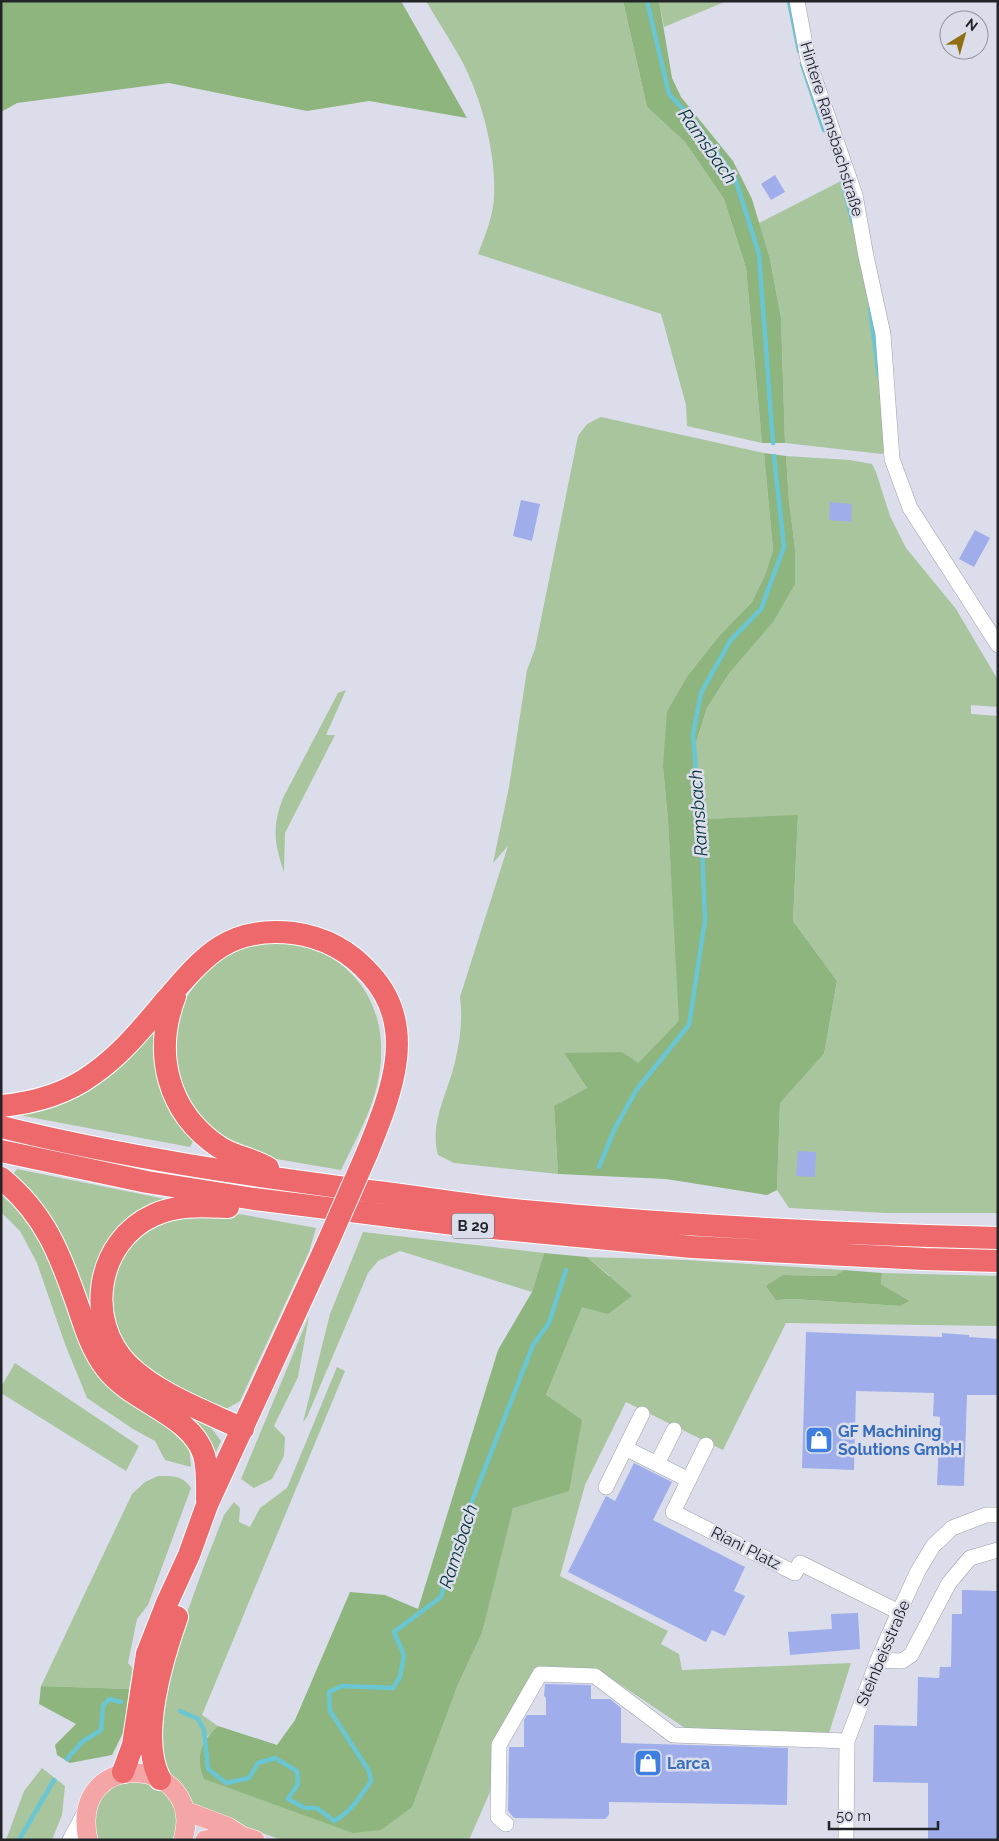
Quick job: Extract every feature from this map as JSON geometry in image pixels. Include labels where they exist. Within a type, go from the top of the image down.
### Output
[{"type":"highway","points":[[1,1106],[15,1105],[47,1097],[64,1091],[93,1075],[120,1052],[202,960],[226,944],[253,934],[268,932],[297,934],[325,941],[341,949],[364,967],[374,978],[390,1006],[397,1036],[397,1061],[394,1078],[378,1125],[328,1242],[207,1505],[189,1555],[167,1603],[147,1654],[133,1746],[123,1772]]},
{"type":"highway","points":[[182,981],[169,1010],[164,1041],[167,1073],[178,1102],[197,1128],[208,1139],[235,1156],[261,1164],[286,1180]]},
{"type":"highway","name":"B 29","points":[[1,1127],[154,1160],[286,1180],[523,1211],[716,1225],[998,1238]]},
{"type":"highway","name":"B 29","points":[[1,1151],[147,1182],[254,1199],[462,1225],[692,1247],[998,1261]]},
{"type":"highway","points":[[1,1178],[24,1199],[51,1237],[64,1266],[92,1343],[106,1368],[117,1381],[186,1429],[196,1440],[203,1453],[206,1465],[207,1505]]},
{"type":"highway","points":[[243,1429],[158,1388],[128,1365],[115,1349],[104,1329],[100,1308],[100,1293],[106,1268],[116,1248],[124,1236],[138,1224],[153,1215],[172,1209],[191,1206],[228,1207],[254,1199]]},
{"type":"highway","points":[[160,1779],[154,1767],[152,1751],[153,1718],[157,1687],[163,1657],[187,1588],[189,1555]]},
{"type":"main road","points":[[88,1840],[85,1825],[86,1810],[92,1795],[100,1785],[111,1777],[123,1772],[140,1772],[160,1779],[176,1793],[186,1812],[186,1830],[183,1840]]},
{"type":"main road","points":[[186,1812],[228,1827],[248,1838]]},
{"type":"main road","points":[[205,1840],[248,1838]]},
{"type":"street","name":"Hintere Ramsbachstraße","points":[[797,1],[808,60],[854,195],[883,334],[892,459],[910,508],[998,645]]},
{"type":"street","points":[[606,1487],[642,1414]]},
{"type":"street","points":[[657,1464],[674,1430]]},
{"type":"street","points":[[625,1448],[689,1480],[706,1445]]},
{"type":"street","name":"Riani Platz","points":[[689,1480],[673,1512],[795,1573],[800,1563],[899,1612]]},
{"type":"street","name":"Steinbeisstraße","points":[[846,1840],[847,1741],[878,1660],[918,1571],[934,1546],[952,1528],[986,1515],[998,1515]]},
{"type":"street","points":[[878,1660],[902,1661],[911,1655],[949,1583],[970,1558],[998,1550]]},
{"type":"street","points":[[506,1824],[498,1817],[499,1745],[540,1674],[594,1676],[672,1735],[847,1741]]},
{"type":"street","points":[[70,1840],[86,1810]]},
{"type":"green space","points":[[1,1],[401,1],[467,118],[369,101],[307,111],[169,83],[17,103],[1,112]]},
{"type":"green space","points":[[426,1],[623,1],[647,107],[685,142],[724,199],[746,268],[762,443],[687,426],[686,405],[661,314],[478,254],[489,225],[493,207],[494,171],[488,133],[477,96],[463,63]]},
{"type":"green space","points":[[623,1],[659,1],[672,78],[681,97],[733,161],[752,199],[770,259],[781,318],[785,443],[762,443],[746,268],[724,199],[685,142],[647,107]]},
{"type":"green space","points":[[659,1],[727,1],[664,27]]},
{"type":"green space","points":[[845,179],[877,333],[885,450],[882,454],[785,443],[781,318],[770,259],[759,223]]},
{"type":"green space","points":[[601,417],[764,453],[773,550],[765,575],[752,602],[721,634],[663,767],[680,1021],[637,1064],[564,1053],[587,1088],[554,1106],[558,1174],[454,1163],[438,1155],[436,1132],[440,1108],[452,1073],[458,1046],[461,1021],[460,997],[508,846],[493,863],[509,787],[527,670],[535,649],[578,436],[587,424]]},
{"type":"green space","points":[[764,453],[786,456],[795,548],[795,584],[773,622],[730,672],[707,708],[693,752],[694,804],[705,819],[798,815],[793,921],[837,981],[824,1054],[780,1103],[777,1190],[767,1195],[666,1179],[558,1174],[554,1106],[587,1088],[564,1053],[622,1052],[638,1063],[679,1021],[668,820],[663,767],[667,712],[687,677],[721,634],[752,602],[765,575],[773,550]]},
{"type":"green space","points":[[786,456],[850,460],[872,464],[890,516],[906,548],[956,609],[998,680],[998,707],[971,705],[971,714],[998,716],[998,1213],[886,1213],[789,1208],[777,1190],[780,1103],[824,1054],[837,981],[793,921],[798,816],[704,819],[694,804],[693,752],[707,708],[730,672],[795,548]]},
{"type":"green space","points":[[346,690],[326,735],[335,735],[285,833],[284,872],[276,843],[279,808],[338,693]]},
{"type":"green space","points":[[278,941],[304,946],[329,956],[358,981],[368,996],[375,1012],[381,1048],[377,1086],[366,1118],[341,1170],[252,1155],[227,1140],[200,1118],[184,1091],[175,1061],[175,1030],[184,1001],[201,977],[222,958],[249,946]]},
{"type":"green space","points":[[157,1021],[194,1139],[190,1147],[13,1114]]},
{"type":"green space","points":[[17,1169],[165,1199],[131,1217],[105,1245],[93,1275],[91,1308],[99,1339],[106,1353],[126,1376],[148,1392],[209,1425],[221,1441],[210,1465],[204,1447],[196,1433],[186,1422],[138,1391],[115,1370],[103,1353],[90,1325],[60,1240],[43,1212],[13,1178]]},
{"type":"green space","points":[[1,1191],[31,1223],[48,1255],[189,1446],[191,1467],[165,1460],[155,1441],[133,1429],[87,1398],[65,1344],[37,1263],[20,1231],[1,1212]]},
{"type":"green space","points":[[214,1212],[245,1215],[316,1228],[309,1252],[240,1401],[226,1409],[217,1408],[140,1367],[112,1328],[113,1267],[125,1245],[167,1217]]},
{"type":"green space","points":[[363,1232],[544,1253],[532,1292],[400,1251],[378,1261],[368,1273],[307,1417],[303,1422],[330,1314]]},
{"type":"green space","points":[[544,1253],[587,1257],[632,1296],[608,1314],[582,1307],[546,1395],[582,1420],[569,1491],[513,1508],[482,1633],[456,1689],[412,1807],[381,1830],[353,1833],[204,1779],[200,1763],[201,1750],[207,1738],[218,1726],[277,1745],[295,1720],[350,1592],[385,1595],[418,1609],[498,1350],[532,1292]]},
{"type":"green space","points":[[587,1257],[686,1260],[844,1270],[835,1276],[783,1275],[776,1300],[793,1299],[900,1306],[910,1301],[881,1284],[882,1273],[998,1276],[998,1326],[786,1323],[723,1450],[626,1402],[585,1485],[560,1576],[668,1631],[661,1644],[679,1654],[682,1670],[851,1663],[829,1733],[685,1728],[597,1669],[539,1666],[494,1746],[490,1792],[469,1840],[282,1840],[198,1811],[183,1789],[166,1772],[160,1738],[164,1703],[180,1632],[224,1515],[234,1502],[240,1508],[239,1522],[250,1527],[260,1508],[287,1488],[337,1367],[345,1371],[202,1715],[218,1726],[205,1739],[204,1779],[456,1689],[482,1633],[505,1536],[546,1395],[582,1306],[610,1276]]},
{"type":"green space","points":[[844,1270],[882,1273],[881,1284],[910,1301],[900,1306],[793,1299],[776,1300],[766,1286],[783,1275],[835,1276]]},
{"type":"green space","points":[[309,1316],[298,1377],[274,1426],[285,1437],[284,1456],[272,1479],[254,1488],[241,1479]]},
{"type":"green space","points":[[15,1363],[139,1446],[126,1471],[1,1393],[1,1387]]},
{"type":"green space","points":[[158,1476],[180,1478],[191,1488],[148,1605],[137,1619],[128,1663],[133,1669],[129,1689],[41,1686],[132,1494],[145,1482]]},
{"type":"green space","points":[[41,1686],[129,1689],[124,1731],[112,1755],[70,1763],[57,1755],[55,1745],[76,1724],[39,1704]]},
{"type":"green space","points":[[42,1768],[65,1786],[62,1815],[52,1840],[6,1840],[24,1791]]},
{"type":"green space","points":[[142,1780],[166,1793],[179,1817],[175,1840],[97,1840],[94,1825],[96,1809],[103,1795],[115,1785]]},
{"type":"building","points":[[775,175],[785,192],[771,200],[761,184]]},
{"type":"building","points":[[521,500],[540,504],[532,541],[513,536]]},
{"type":"building","points":[[830,502],[852,504],[851,522],[829,520]]},
{"type":"building","points":[[975,530],[990,538],[974,567],[959,559]]},
{"type":"building","points":[[798,1151],[816,1152],[815,1177],[796,1176]]},
{"type":"building","points":[[806,1332],[942,1337],[942,1333],[998,1339],[998,1395],[967,1395],[964,1486],[937,1485],[940,1417],[933,1416],[934,1393],[856,1391],[854,1470],[802,1468]]},
{"type":"building","points":[[634,1463],[672,1482],[653,1520],[745,1567],[734,1591],[745,1596],[725,1636],[712,1630],[706,1642],[568,1572],[606,1496],[615,1501]]},
{"type":"building","points":[[962,1590],[998,1591],[998,1840],[928,1840],[928,1783],[873,1782],[874,1725],[917,1726],[918,1677],[939,1678],[940,1667],[951,1667],[952,1614],[962,1614]]},
{"type":"building","points":[[858,1613],[860,1649],[790,1655],[788,1632],[832,1629],[831,1614]]},
{"type":"building","name":"Larca","points":[[545,1684],[591,1685],[591,1699],[610,1699],[621,1708],[621,1743],[788,1748],[787,1805],[609,1802],[609,1815],[605,1819],[514,1818],[508,1811],[509,1747],[524,1747],[524,1720],[527,1715],[546,1715]]},
{"type":"waterway","name":"Ramsbach","points":[[647,1],[669,94],[695,122],[735,178],[759,254],[773,443]]},
{"type":"waterway","points":[[789,1],[799,51]]},
{"type":"waterway","points":[[802,64],[824,130]]},
{"type":"waterway","points":[[842,181],[853,223]]},
{"type":"waterway","points":[[870,309],[879,376]]},
{"type":"waterway","name":"Ramsbach","points":[[599,1167],[615,1128],[637,1089],[689,1025],[705,920],[702,844],[693,734],[701,693],[730,641],[761,609],[784,547],[774,456]]},
{"type":"waterway","name":"Ramsbach","points":[[180,1711],[198,1719],[204,1730],[208,1769],[226,1783],[249,1778],[258,1763],[275,1758],[297,1771],[298,1784],[288,1799],[305,1808],[317,1808],[334,1821],[355,1804],[371,1781],[369,1771],[330,1711],[329,1692],[342,1686],[393,1688],[400,1677],[404,1655],[394,1632],[441,1597],[457,1540],[533,1345],[549,1323],[566,1270]]},
{"type":"waterway","name":"Ramsbach","points":[[67,1759],[82,1742],[101,1730],[103,1706],[109,1699],[121,1702]]},
{"type":"waterway","name":"Ramsbach","points":[[19,1840],[54,1780]]},
{"type":"place","name":"GF Machining Solutions GmbH","points":[[819,1440]]},
{"type":"place","name":"Larca","points":[[648,1763]]}]
